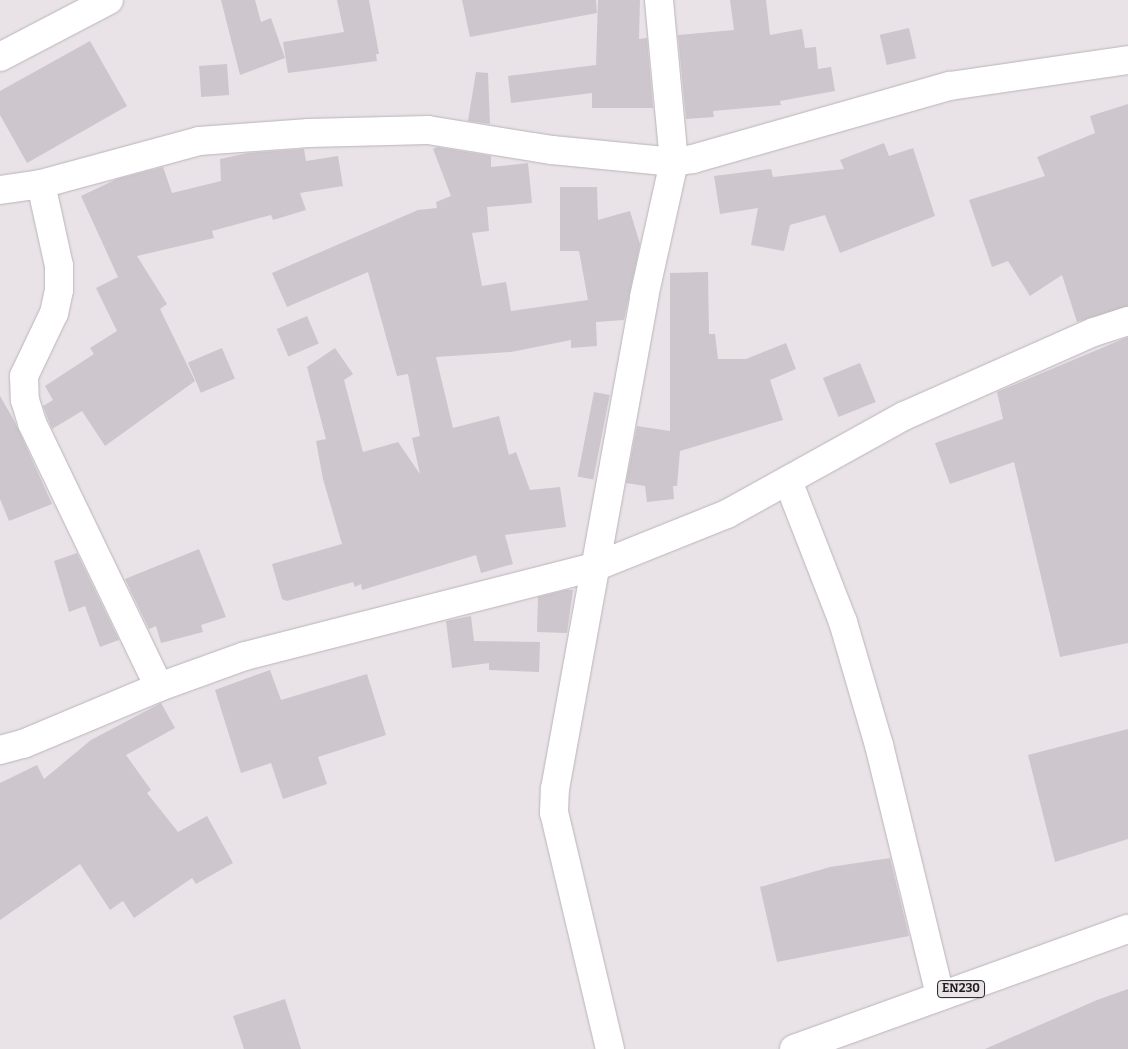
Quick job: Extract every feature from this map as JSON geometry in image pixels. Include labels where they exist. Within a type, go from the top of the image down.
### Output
[{"type":"street","points":[[0,57],[110,0]]},
{"type":"street","points":[[610,1049],[554,814],[555,789],[597,566],[644,297],[674,162],[659,0]]},
{"type":"street","points":[[0,190],[41,184],[199,141],[309,133],[428,130],[552,150],[674,162],[693,159],[950,86],[1128,60]]},
{"type":"street","points":[[41,184],[58,266],[59,290],[54,313],[24,376],[25,400],[32,424],[159,687]]},
{"type":"street","points":[[0,750],[23,744],[159,687],[245,656],[597,566],[728,514],[904,416],[1094,332],[1128,321]]},
{"type":"street","points":[[788,481],[843,622],[879,745],[940,996]]},
{"type":"street","name":"EN230","points":[[794,1049],[1128,928]]},
{"type":"building","points":[[221,0],[255,0],[261,22],[271,18],[285,58],[240,75]]},
{"type":"building","points":[[337,0],[369,0],[379,54],[376,54],[377,61],[288,73],[283,42],[344,32]]},
{"type":"building","points":[[462,0],[596,0],[597,13],[470,37]]},
{"type":"building","points":[[598,0],[640,0],[639,39],[647,38],[653,108],[592,108],[592,93],[511,103],[508,76],[596,65]]},
{"type":"building","points":[[730,0],[766,0],[770,35],[802,29],[805,48],[816,47],[818,69],[831,67],[835,91],[780,101],[781,105],[713,111],[714,117],[686,119],[678,35],[734,30]]},
{"type":"building","points":[[909,28],[916,58],[887,65],[880,35]]},
{"type":"building","points":[[90,41],[127,106],[27,163],[0,115],[0,91]]},
{"type":"building","points":[[227,64],[229,95],[201,97],[199,66]]},
{"type":"building","points":[[476,72],[488,73],[490,124],[468,121]]},
{"type":"building","points":[[1128,104],[1128,306],[1077,322],[1062,275],[1030,296],[1008,261],[992,267],[969,200],[1045,176],[1037,157],[1095,133],[1090,116]]},
{"type":"building","points":[[884,143],[889,156],[913,148],[935,216],[840,253],[825,215],[790,225],[784,251],[751,245],[758,208],[720,214],[714,176],[771,169],[773,177],[844,169],[840,160]]},
{"type":"building","points":[[437,147],[491,156],[491,167],[528,163],[532,203],[487,207],[489,231],[472,233],[482,286],[506,282],[511,311],[588,300],[579,251],[560,251],[560,187],[597,187],[598,220],[630,211],[640,244],[624,320],[596,322],[597,346],[571,348],[571,340],[511,352],[436,357],[453,428],[499,416],[509,455],[516,452],[530,490],[560,487],[566,527],[505,535],[513,564],[481,573],[476,555],[362,590],[361,584],[355,587],[353,582],[287,601],[282,599],[272,564],[342,544],[323,479],[316,441],[326,439],[307,367],[335,348],[353,374],[344,380],[363,452],[398,442],[420,474],[412,438],[420,436],[408,374],[397,376],[368,272],[287,307],[272,273],[418,210],[437,208],[436,202],[451,196],[433,149]]},
{"type":"building","points":[[304,149],[306,161],[338,156],[343,186],[300,193],[306,210],[273,220],[271,215],[212,231],[214,238],[137,256],[167,304],[160,309],[195,381],[105,446],[82,411],[52,429],[43,406],[53,400],[45,386],[94,354],[90,348],[117,331],[96,288],[118,277],[81,196],[117,179],[163,167],[172,193],[221,181],[220,159],[248,153]]},
{"type":"building","points":[[708,272],[709,334],[715,334],[718,359],[746,359],[786,343],[796,369],[770,380],[783,420],[680,451],[677,486],[673,486],[674,499],[647,502],[645,486],[626,483],[637,426],[670,431],[670,273]]},
{"type":"building","points":[[307,316],[319,344],[288,357],[277,329]]},
{"type":"building","points":[[1128,337],[1128,643],[1060,657],[1014,462],[950,484],[935,443],[1003,419],[997,392]]},
{"type":"building","points":[[222,348],[235,378],[201,393],[188,362]]},
{"type":"building","points":[[860,363],[876,402],[839,417],[823,378]]},
{"type":"building","points":[[594,392],[610,395],[593,479],[578,476]]},
{"type":"building","points":[[0,396],[15,422],[52,504],[9,521],[0,499]]},
{"type":"building","points":[[199,549],[226,617],[201,625],[203,632],[161,643],[156,626],[149,629],[125,579]]},
{"type":"building","points":[[77,553],[119,640],[100,647],[85,606],[69,612],[54,561]]},
{"type":"building","points":[[573,590],[567,633],[537,632],[538,597]]},
{"type":"building","points":[[471,616],[474,641],[540,642],[539,672],[489,670],[489,663],[452,668],[446,621]]},
{"type":"building","points":[[270,670],[281,700],[367,674],[386,735],[318,757],[327,784],[283,799],[271,763],[241,773],[215,690]]},
{"type":"building","points":[[161,703],[175,728],[126,755],[151,790],[147,793],[178,832],[207,816],[233,863],[196,884],[192,878],[134,918],[123,901],[110,910],[80,864],[0,920],[0,783],[37,765],[44,779],[91,740]]},
{"type":"building","points":[[1128,729],[1128,839],[1055,862],[1028,755]]},
{"type":"building","points":[[890,858],[909,936],[777,962],[760,887],[830,867]]},
{"type":"building","points":[[1128,989],[1128,1049],[985,1049],[1097,1000]]},
{"type":"building","points":[[285,999],[301,1049],[244,1049],[233,1016]]}]
